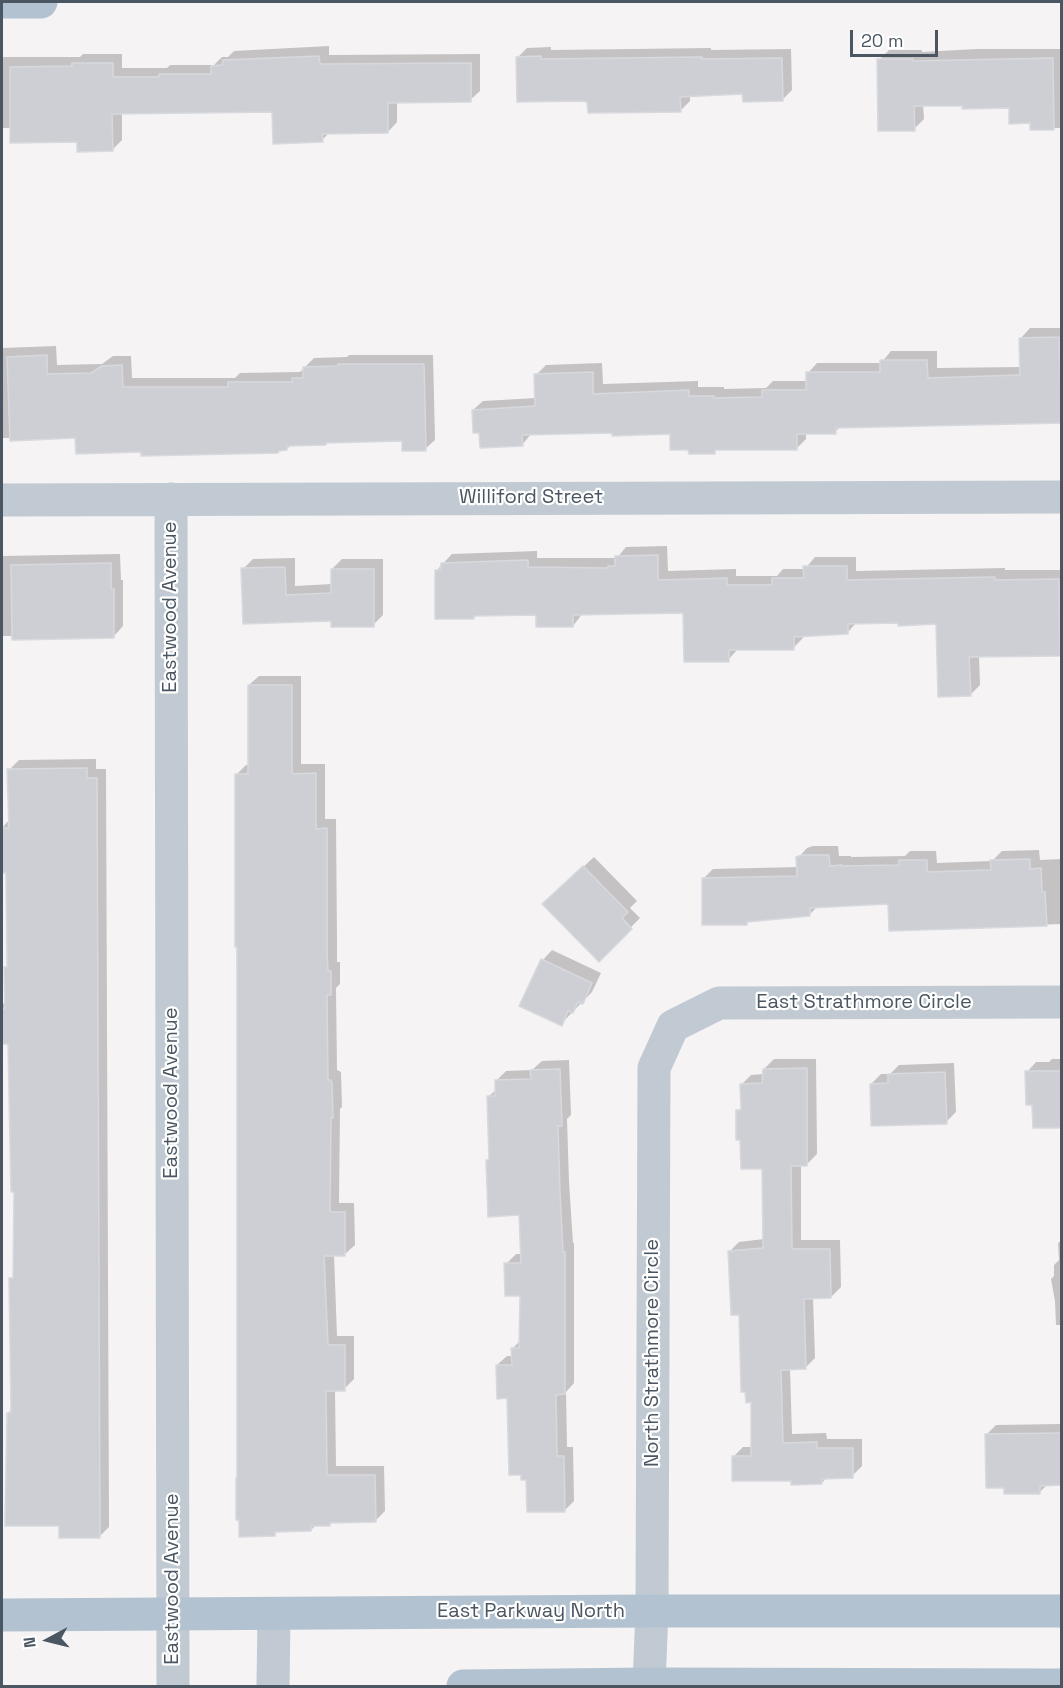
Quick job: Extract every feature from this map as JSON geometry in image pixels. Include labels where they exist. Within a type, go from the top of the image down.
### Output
[{"type":"main road","points":[[2,2],[41,2]]},
{"type":"main road","name":"East Parkway North","points":[[2,1615],[1062,1611]]},
{"type":"main road","points":[[463,1686],[1056,1685]]},
{"type":"street","name":"Williford Street","points":[[2,500],[1062,496]]},
{"type":"street","name":"Eastwood Avenue","points":[[171,499],[173,1686]]},
{"type":"street","name":"East Strathmore Circle","points":[[673,1026],[719,1003],[1062,1002]]},
{"type":"street","name":"North Strathmore Circle","points":[[650,1684],[654,1068],[673,1026]]},
{"type":"street","points":[[273,1686],[274,1614]]},
{"type":"building","points":[[319,56],[320,64],[471,63],[471,102],[388,103],[388,133],[322,134],[323,142],[273,144],[272,112],[112,114],[113,151],[77,152],[77,142],[10,143],[10,67],[113,63],[113,77],[159,77],[159,74],[211,74],[211,66],[222,65],[223,60]]},
{"type":"building","points":[[541,56],[541,59],[782,58],[783,101],[743,102],[742,94],[680,97],[681,112],[588,113],[587,102],[583,101],[517,102],[516,57]]},
{"type":"building","points":[[1053,58],[1054,130],[1030,130],[1030,123],[1009,124],[1009,108],[962,109],[963,106],[914,106],[915,131],[878,131],[877,59],[913,59],[913,61]]},
{"type":"building","points":[[1059,337],[1062,423],[836,428],[836,434],[797,434],[797,450],[715,450],[715,454],[689,454],[688,450],[670,450],[670,434],[522,435],[523,446],[480,448],[479,433],[473,433],[472,410],[535,406],[534,374],[593,372],[593,394],[689,390],[689,396],[762,397],[762,390],[806,390],[806,372],[880,372],[880,360],[927,360],[928,378],[1020,375],[1019,338]]},
{"type":"building","points":[[47,355],[47,374],[91,373],[102,366],[122,365],[123,387],[228,387],[228,382],[292,382],[292,378],[303,378],[303,367],[338,366],[338,364],[424,364],[426,451],[402,451],[402,441],[287,446],[287,450],[278,453],[141,456],[141,452],[76,454],[75,438],[10,441],[7,357]]},
{"type":"building","points":[[658,555],[658,580],[727,578],[727,585],[772,585],[772,578],[804,578],[803,566],[847,566],[847,580],[995,577],[995,580],[1059,579],[1060,656],[969,657],[971,696],[938,697],[936,624],[898,626],[898,623],[848,624],[848,634],[794,637],[794,650],[729,650],[729,662],[684,662],[683,613],[573,615],[573,627],[536,627],[536,615],[435,619],[435,570],[440,570],[441,563],[528,560],[528,567],[608,568],[608,566],[615,566],[615,556]]},
{"type":"building","points":[[111,563],[111,589],[114,589],[114,638],[12,640],[11,565]]},
{"type":"building","points":[[285,567],[286,595],[331,593],[331,569],[374,569],[374,627],[331,627],[331,621],[243,624],[241,568]]},
{"type":"building","points":[[248,685],[292,685],[292,774],[316,773],[316,829],[327,828],[327,951],[328,971],[331,971],[331,995],[327,995],[328,1080],[332,1083],[333,1118],[331,1118],[330,1212],[345,1212],[345,1256],[324,1256],[328,1345],[345,1345],[345,1391],[326,1391],[327,1475],[375,1475],[376,1522],[330,1523],[330,1526],[311,1526],[311,1531],[275,1532],[275,1536],[239,1537],[239,1520],[236,1520],[235,774],[248,774]]},
{"type":"building","points":[[87,768],[87,778],[97,778],[100,1538],[59,1538],[59,1526],[5,1526],[7,1413],[11,1413],[9,1278],[13,1278],[14,1192],[11,1192],[8,1044],[2,1044],[2,1009],[5,1009],[4,967],[7,967],[6,873],[2,873],[2,828],[9,828],[7,769]]},
{"type":"building","points":[[829,855],[830,866],[899,865],[899,860],[927,860],[927,872],[991,870],[990,860],[1030,859],[1030,869],[1041,868],[1047,926],[889,931],[888,904],[810,908],[810,916],[747,922],[747,925],[702,925],[702,878],[797,876],[796,857]]},
{"type":"building","points":[[583,866],[628,912],[622,918],[632,929],[599,962],[542,904]]},
{"type":"building","points":[[541,959],[592,983],[583,1004],[578,1002],[573,1013],[568,1011],[562,1026],[519,1006]]},
{"type":"building","points":[[807,1068],[807,1166],[791,1166],[792,1249],[830,1249],[831,1298],[804,1299],[806,1369],[781,1370],[783,1443],[817,1442],[817,1448],[853,1448],[853,1478],[822,1479],[822,1484],[791,1485],[791,1481],[732,1481],[732,1456],[751,1456],[751,1402],[746,1403],[745,1392],[741,1392],[739,1315],[731,1315],[728,1251],[763,1248],[762,1169],[741,1169],[740,1140],[736,1140],[736,1110],[741,1110],[740,1084],[762,1083],[763,1069]]},
{"type":"building","points":[[560,1069],[562,1126],[558,1126],[563,1252],[565,1252],[565,1394],[556,1395],[557,1456],[564,1456],[565,1512],[527,1512],[526,1480],[521,1480],[521,1475],[509,1475],[507,1398],[497,1399],[496,1365],[512,1365],[511,1348],[519,1348],[520,1296],[505,1296],[504,1263],[521,1263],[519,1215],[488,1217],[487,1096],[495,1096],[495,1080],[531,1079],[530,1070]]},
{"type":"building","points":[[1025,1071],[1062,1071],[1062,1128],[1033,1128],[1032,1105],[1026,1105]]},
{"type":"building","points":[[945,1072],[947,1124],[871,1126],[870,1084],[888,1083],[888,1074]]},
{"type":"building","points":[[1062,1433],[1062,1485],[1040,1486],[1040,1494],[1004,1494],[1004,1488],[986,1488],[985,1434]]}]
